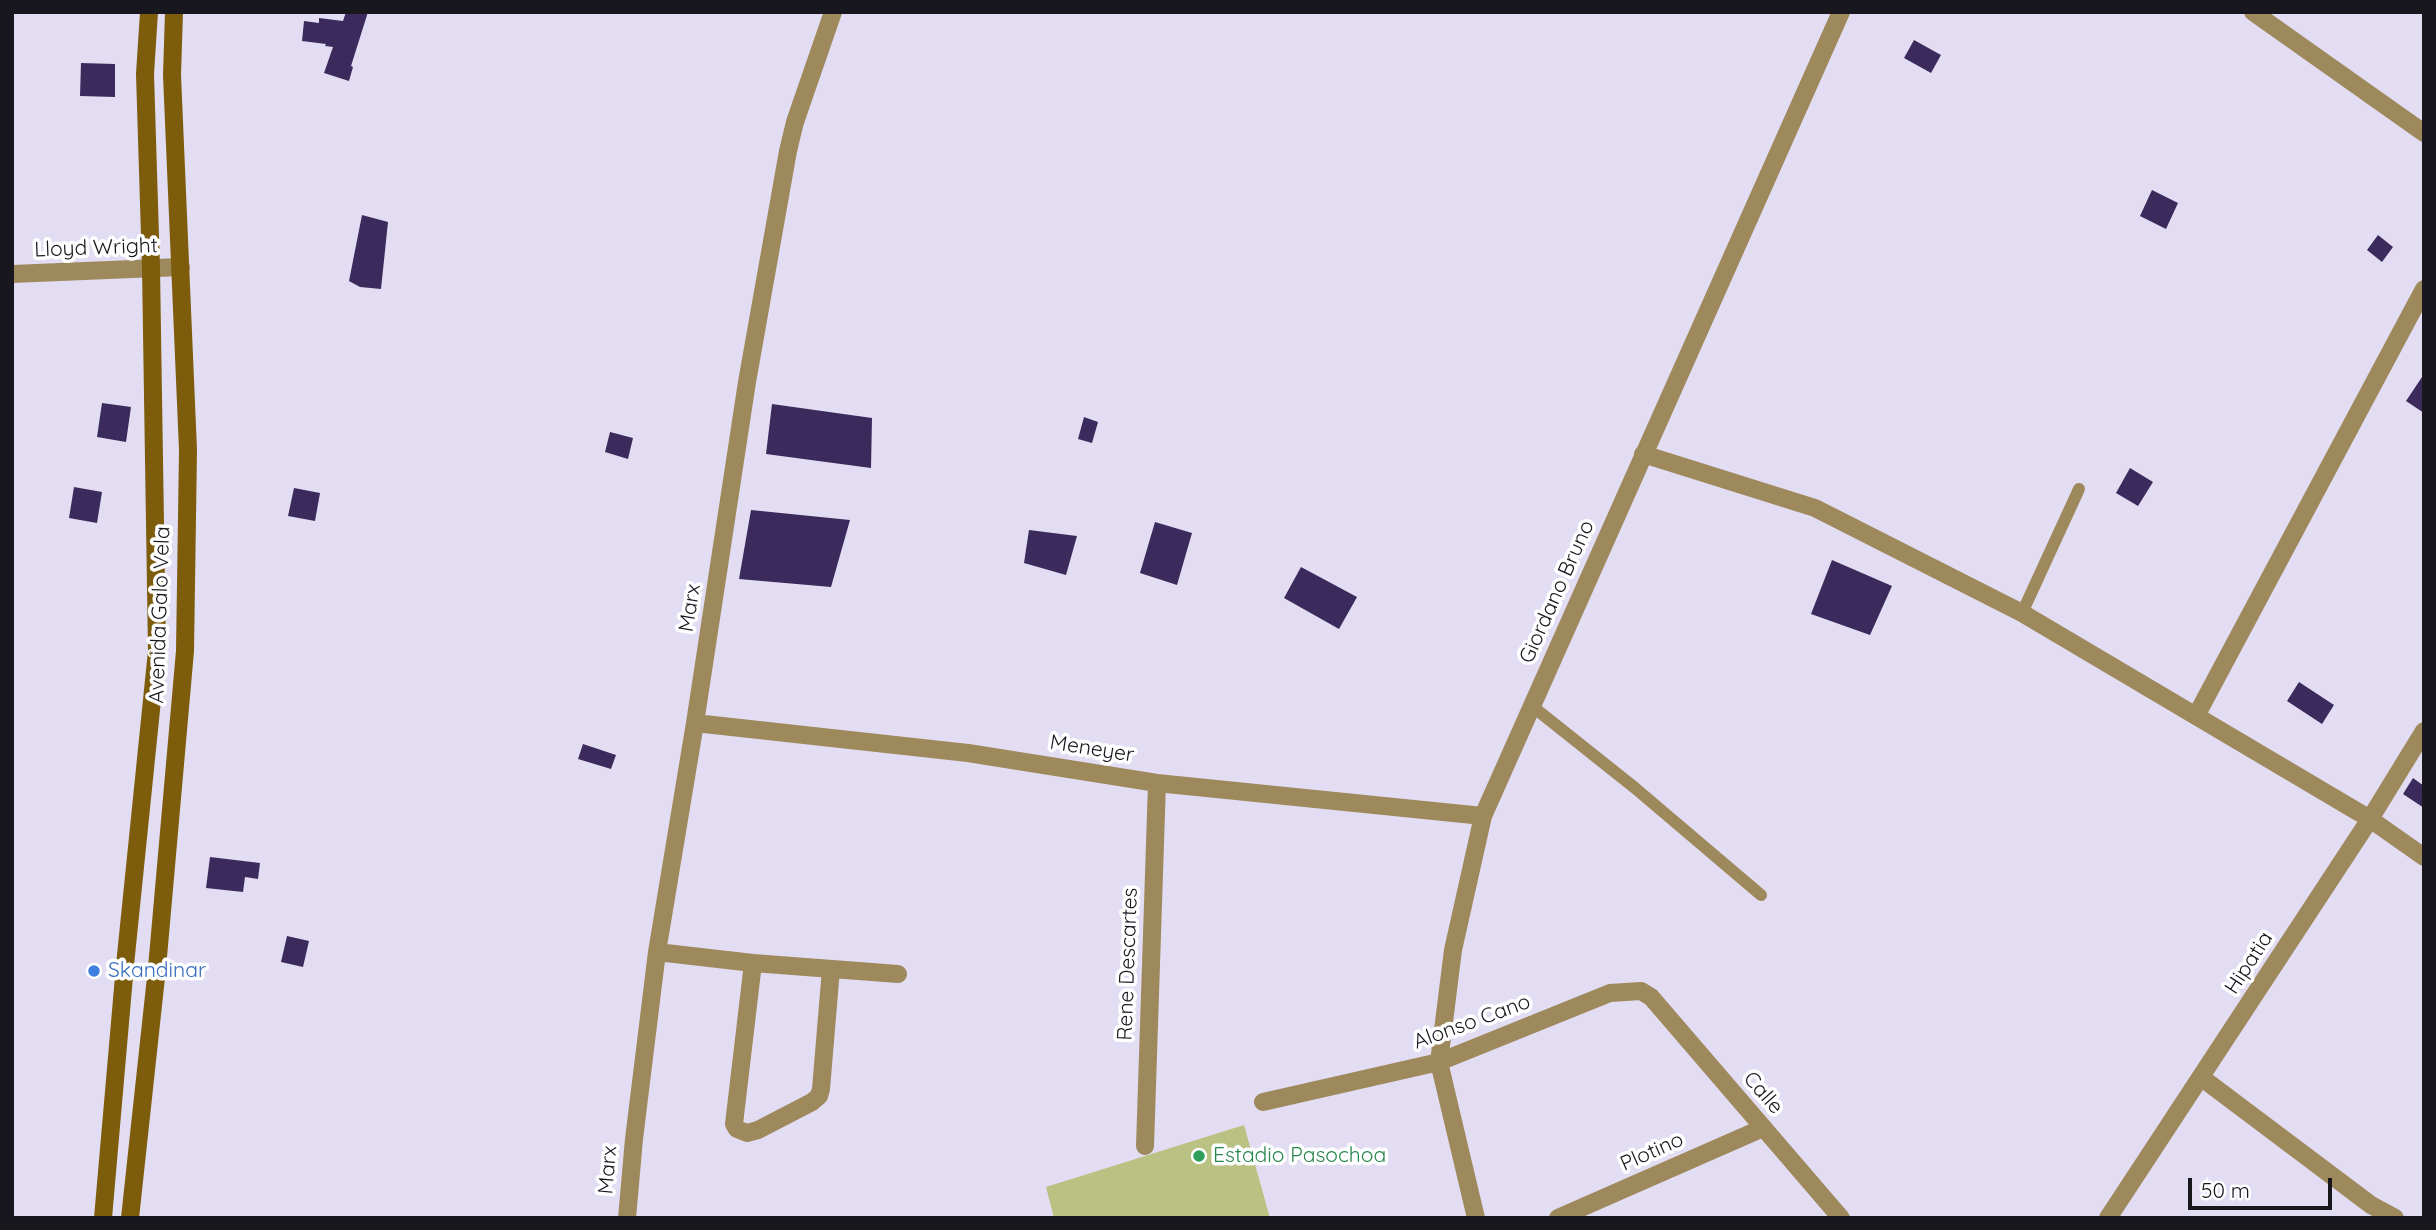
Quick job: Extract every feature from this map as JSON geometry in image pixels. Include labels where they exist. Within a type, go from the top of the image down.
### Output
[{"type":"main road","name":"Avenida Galo Vela","points":[[103,1218],[125,964],[157,650],[145,74],[149,12]]},
{"type":"main road","name":"Avenida Galo Vela","points":[[130,1218],[185,651],[188,450],[172,75],[174,12]]},
{"type":"main road","points":[[157,650],[185,651]]},
{"type":"main road","points":[[125,964],[156,968]]},
{"type":"street","name":"Marx","points":[[627,1218],[657,952],[747,382],[788,151],[795,122],[833,12]]},
{"type":"street","name":"Giordano Bruno","points":[[1476,1218],[1439,1062],[1453,950],[1483,816],[1841,12]]},
{"type":"street","points":[[2253,12],[2424,133]]},
{"type":"street","name":"Lloyd Wright","points":[[12,274],[181,267]]},
{"type":"street","points":[[2196,716],[2424,289]]},
{"type":"street","points":[[1643,454],[1815,508],[2022,613],[2370,819],[2424,857]]},
{"type":"street","name":"Meneyer","points":[[695,723],[968,753],[1157,783],[1483,816]]},
{"type":"street","name":"Hipatia","points":[[2108,1218],[2202,1078],[2424,731]]},
{"type":"street","name":"Rene Descartes","points":[[1145,1146],[1157,783]]},
{"type":"street","points":[[657,952],[898,974]]},
{"type":"street","points":[[753,962],[733,1124],[747,1133],[758,1130],[819,1096],[831,968]]},
{"type":"street","name":"Alonso Cano","points":[[1264,1102],[1439,1062],[1610,993],[1641,991],[1651,997]]},
{"type":"street","name":"Calle","points":[[1651,997],[1842,1218]]},
{"type":"street","points":[[2202,1078],[2371,1205],[2395,1218]]},
{"type":"street","name":"Plotino","points":[[1558,1218],[1763,1128]]},
{"type":"lane","points":[[2022,613],[2079,489]]},
{"type":"lane","points":[[1532,706],[1635,788],[1761,895]]},
{"type":"green space","name":"Estadio Pasochoa","points":[[1244,1125],[1270,1218],[1054,1218],[1046,1187]]},
{"type":"building","points":[[346,12],[368,12],[349,81],[324,73],[333,47],[302,41],[304,21],[319,23],[319,18],[343,21]]},
{"type":"building","points":[[1914,40],[1941,55],[1931,73],[1904,58]]},
{"type":"building","points":[[81,63],[115,64],[115,97],[80,96]]},
{"type":"building","points":[[2152,190],[2178,203],[2166,229],[2140,216]]},
{"type":"building","points":[[362,215],[388,222],[381,289],[360,287],[349,281]]},
{"type":"building","points":[[2378,235],[2393,247],[2382,262],[2367,250]]},
{"type":"building","points":[[2424,374],[2424,413],[2406,401]]},
{"type":"building","points":[[102,403],[131,407],[126,442],[97,437]]},
{"type":"building","points":[[772,404],[872,418],[871,468],[766,454]]},
{"type":"building","points":[[1084,417],[1098,422],[1092,443],[1078,439]]},
{"type":"building","points":[[610,432],[633,438],[628,459],[605,452]]},
{"type":"building","points":[[2130,468],[2153,482],[2138,506],[2116,493]]},
{"type":"building","points":[[74,487],[102,492],[97,523],[69,518]]},
{"type":"building","points":[[294,488],[320,493],[315,521],[288,516]]},
{"type":"building","points":[[751,510],[850,520],[831,587],[739,579]]},
{"type":"building","points":[[1155,522],[1192,533],[1177,585],[1140,573]]},
{"type":"building","points":[[1029,530],[1077,536],[1066,575],[1024,563]]},
{"type":"building","points":[[1832,560],[1892,586],[1870,635],[1811,614]]},
{"type":"building","points":[[1301,567],[1357,597],[1339,629],[1284,598]]},
{"type":"building","points":[[2299,682],[2334,705],[2322,724],[2287,701]]},
{"type":"building","points":[[583,744],[616,755],[611,769],[578,759]]},
{"type":"building","points":[[2413,778],[2424,786],[2424,808],[2403,794]]},
{"type":"building","points":[[210,857],[260,863],[258,879],[245,877],[243,892],[206,888]]},
{"type":"building","points":[[287,936],[309,941],[303,967],[281,962]]},
{"type":"place","name":"Skandinar","points":[[94,971]]},
{"type":"place","name":"Estadio Pasochoa","points":[[1199,1156]]}]
